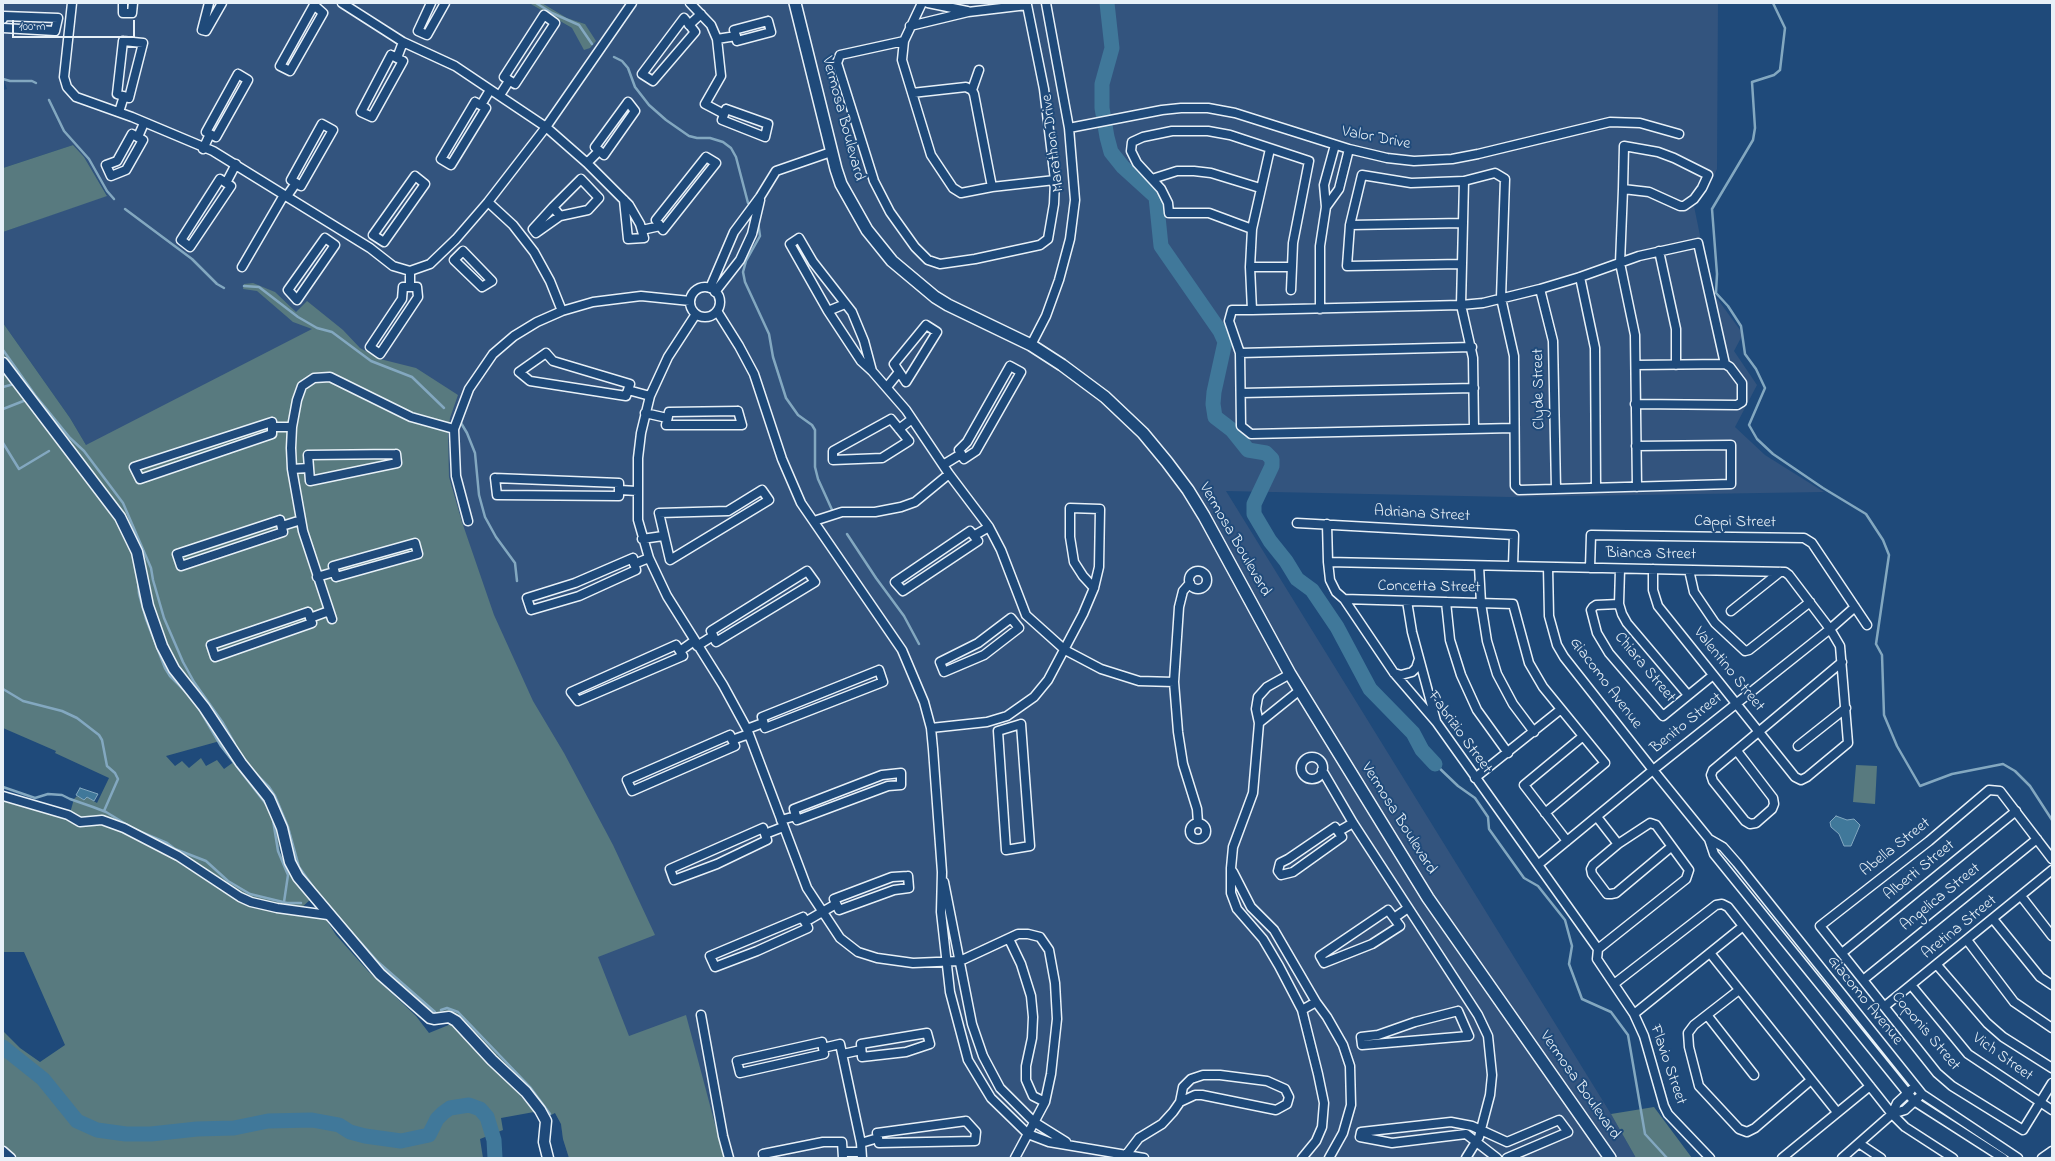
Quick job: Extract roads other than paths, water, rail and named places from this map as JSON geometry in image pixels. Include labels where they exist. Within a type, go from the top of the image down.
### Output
[{"type":"main road","name":"Vermosa Boulevard","points":[[795,3],[831,152],[841,184],[871,236],[892,261],[920,286],[948,305],[1031,345],[1062,365],[1105,397],[1143,434],[1167,462],[1188,490],[1204,516],[1290,674],[1428,898],[1610,1158]]},
{"type":"street","points":[[72,3],[71,26],[64,71],[67,87],[72,94],[80,100],[118,112],[213,151],[370,248],[393,266],[410,271],[430,264],[450,246],[488,202],[546,127],[632,3]]},
{"type":"street","points":[[124,3],[123,13],[132,12],[133,3]]},
{"type":"street","points":[[209,3],[202,30],[206,32],[222,3]]},
{"type":"street","points":[[342,3],[403,42],[415,46],[455,66],[546,127],[587,163],[624,200],[633,211],[644,238],[628,239],[624,200]]},
{"type":"street","points":[[432,3],[418,31],[427,35],[445,3]]},
{"type":"street","points":[[690,3],[711,25],[717,39],[721,76],[705,104],[724,114]]},
{"type":"street","points":[[922,3],[904,41],[902,60],[931,155],[953,188],[961,193],[992,187],[1055,180]]},
{"type":"street","points":[[928,3],[968,12]]},
{"type":"street","name":"Marathon Drive","points":[[1031,345],[1046,316],[1059,280],[1070,239],[1075,200],[1069,128],[1046,3]]},
{"type":"street","points":[[314,5],[320,6],[323,13],[290,71],[280,66],[314,5]]},
{"type":"street","points":[[904,41],[840,55],[837,63],[874,182],[890,212],[915,248],[928,260],[940,264],[975,259],[1040,245],[1048,239],[1054,204],[1055,180],[1044,89],[1027,5],[968,12],[910,26]]},
{"type":"street","points":[[689,25],[701,14]]},
{"type":"street","points":[[544,15],[555,23],[514,84],[510,81],[504,77],[544,15]]},
{"type":"street","points":[[3,19],[4,16],[58,18],[55,31],[3,28]]},
{"type":"street","points":[[684,18],[689,25],[695,32],[653,82],[642,74],[684,18]]},
{"type":"street","points":[[56,24],[71,26]]},
{"type":"street","points":[[415,46],[423,33]]},
{"type":"street","points":[[717,39],[736,36]]},
{"type":"street","points":[[123,41],[143,43],[129,98],[124,96],[117,94],[123,41]]},
{"type":"street","points":[[397,58],[403,42]]},
{"type":"street","points":[[391,55],[397,58],[402,61],[372,117],[361,112],[391,55]]},
{"type":"street","points":[[972,90],[979,70]]},
{"type":"street","points":[[238,74],[248,80],[216,137],[210,134],[206,132],[238,74]]},
{"type":"street","points":[[500,95],[510,81]]},
{"type":"street","points":[[912,93],[966,87],[972,90],[992,187]]},
{"type":"street","points":[[481,105],[490,90]]},
{"type":"street","points":[[118,112],[124,96]]},
{"type":"street","points":[[475,102],[481,105],[486,108],[451,165],[441,159],[475,102]]},
{"type":"street","points":[[628,102],[635,111],[604,155],[599,151],[595,147],[628,102]]},
{"type":"street","name":"Valor Drive","points":[[1069,128],[1181,108],[1214,109],[1235,113],[1349,149],[1387,158],[1414,160],[1452,159],[1610,122],[1640,123],[1679,134]]},
{"type":"street","points":[[726,109],[768,124],[765,136],[722,120],[724,114],[726,109]]},
{"type":"street","points":[[138,137],[144,123]]},
{"type":"street","points":[[322,124],[332,130],[301,186],[296,183],[290,180],[322,124]]},
{"type":"street","points":[[1252,229],[1209,213],[1169,213],[1168,203],[1162,189],[1137,163],[1131,151],[1132,142],[1143,137],[1185,130],[1208,130],[1230,135],[1309,161],[1295,224],[1291,267],[1291,290]]},
{"type":"street","points":[[132,134],[138,137],[143,140],[126,170],[111,176],[106,165],[117,160],[132,134]]},
{"type":"street","points":[[203,148],[210,134]]},
{"type":"street","points":[[1320,309],[1320,246],[1326,207],[1324,185],[1335,145]]},
{"type":"street","points":[[1623,189],[1649,192],[1680,206],[1684,206],[1694,199],[1702,188],[1708,175],[1674,158],[1658,152],[1624,146],[1620,263],[1635,335],[1635,404],[1638,487]]},
{"type":"street","points":[[1252,310],[1250,267],[1252,229],[1270,149]]},
{"type":"street","points":[[1326,207],[1339,189],[1349,149]]},
{"type":"street","points":[[587,163],[599,151]]},
{"type":"street","points":[[760,197],[752,234],[740,260],[713,290],[697,290],[690,301],[692,311],[696,314],[704,317],[717,311],[720,304],[713,290],[734,232],[760,197],[776,171],[831,152]]},
{"type":"street","points":[[706,157],[716,163],[663,230],[660,226],[656,220],[706,157]]},
{"type":"street","points":[[226,183],[236,164]]},
{"type":"street","points":[[1152,179],[1177,171],[1211,172],[1260,188]]},
{"type":"street","points":[[1462,264],[1347,266],[1350,225],[1362,175],[1411,183],[1464,181],[1495,173],[1505,179],[1501,298],[1514,356],[1513,428],[1515,486],[1519,490],[1731,484],[1731,445],[1636,446]]},
{"type":"street","points":[[415,176],[425,184],[384,242],[378,238],[373,234],[415,176]]},
{"type":"street","points":[[590,188],[601,177]]},
{"type":"street","points":[[220,179],[226,183],[231,186],[190,248],[181,240],[220,179]]},
{"type":"street","points":[[580,179],[599,198],[588,210],[560,216],[536,233],[533,229],[553,207],[580,179]]},
{"type":"street","points":[[1464,181],[1461,305],[1472,347],[1474,429]]},
{"type":"street","points":[[242,266],[285,195],[296,183]]},
{"type":"street","points":[[488,202],[513,225],[534,252],[550,281],[562,310]]},
{"type":"street","points":[[553,207],[560,216]]},
{"type":"street","points":[[1350,225],[1463,223]]},
{"type":"street","points":[[642,230],[660,226]]},
{"type":"street","points":[[330,242],[336,228]]},
{"type":"street","points":[[325,238],[330,242],[335,245],[296,300],[288,290],[325,238]]},
{"type":"street","points":[[370,248],[378,238]]},
{"type":"street","points":[[872,370],[864,341],[852,312],[813,262],[800,238],[790,244],[828,311],[861,361],[872,370],[887,387],[912,419],[988,528],[1001,550],[1026,615],[1065,650],[1101,668],[1139,681],[1174,682]]},
{"type":"street","points":[[1513,428],[1251,434],[1241,426],[1240,353],[1229,321],[1232,310],[1461,305],[1540,289],[1659,251],[1698,243],[1725,364]]},
{"type":"street","points":[[450,246],[459,256]]},
{"type":"street","points":[[463,251],[492,281],[482,287],[454,260],[459,256],[463,251]]},
{"type":"street","points":[[1659,251],[1676,329],[1676,365]]},
{"type":"street","points":[[1250,267],[1291,267]]},
{"type":"street","points":[[410,271],[410,287]]},
{"type":"street","points":[[1580,277],[1595,348],[1596,488]]},
{"type":"street","points":[[403,287],[410,287],[417,287],[418,297],[380,354],[370,347],[402,299],[403,287]]},
{"type":"street","name":"Clyde Street","points":[[1540,289],[1553,341],[1556,489]]},
{"type":"street","points":[[468,521],[456,476],[454,429],[469,389],[493,354],[525,328],[562,310],[624,296],[657,296],[690,301]]},
{"type":"street","points":[[828,311],[845,304]]},
{"type":"street","points":[[717,311],[739,346],[754,374],[782,459],[801,503],[902,650],[924,702],[931,728],[942,872],[941,912],[946,962],[950,992],[968,1060],[991,1098],[1028,1134],[1050,1142],[1078,1148],[1144,1158]]},
{"type":"street","points":[[696,314],[668,357],[650,396],[645,413],[638,452],[637,491],[638,520],[642,539],[649,558],[657,578],[696,644],[723,685],[748,731],[807,888],[840,938],[858,952],[877,958],[914,963],[960,961],[976,952],[1018,934],[1028,934],[1040,937],[1049,950],[1055,983],[1057,1019],[1052,1067],[1045,1102],[1015,1158]]},
{"type":"street","points":[[926,325],[937,332],[906,382],[899,372],[894,364],[926,325]]},
{"type":"street","points":[[1240,353],[1472,347]]},
{"type":"street","points":[[546,353],[553,361],[630,384],[628,390],[626,396],[530,381],[519,372],[546,353]]},
{"type":"street","points":[[3,363],[120,517],[137,552],[144,592],[157,635],[174,670],[204,707],[241,763],[264,790],[278,818],[293,869],[306,888],[370,964],[391,984],[430,1018],[434,1019],[449,1017],[456,1021],[492,1060],[526,1092],[540,1110],[546,1121],[544,1142],[548,1158]]},
{"type":"street","points":[[1635,404],[1737,405],[1742,402],[1742,383],[1730,367],[1725,364],[1636,365]]},
{"type":"street","points":[[1010,366],[1021,372],[976,451],[964,459],[961,454],[959,450],[967,442],[1010,366]]},
{"type":"street","points":[[887,387],[899,372]]},
{"type":"street","points":[[310,618],[330,615],[317,577],[301,520],[292,469],[292,428],[296,400],[302,386],[310,380],[324,376],[335,379],[411,417],[454,429]]},
{"type":"street","points":[[1241,393],[1474,388]]},
{"type":"street","points":[[628,390],[650,396]]},
{"type":"street","points":[[738,411],[742,425],[666,425],[667,418],[669,412],[738,411]]},
{"type":"street","points":[[645,413],[667,418]]},
{"type":"street","points":[[891,419],[899,429],[908,441],[882,458],[833,460],[833,451],[891,419]]},
{"type":"street","points":[[899,429],[912,419]]},
{"type":"street","points":[[272,422],[272,428],[272,434],[140,479],[134,467],[272,422]]},
{"type":"street","points":[[272,428],[292,428]]},
{"type":"street","points":[[396,454],[397,463],[310,481],[308,468],[308,455],[396,454]]},
{"type":"street","points":[[944,465],[961,454]]},
{"type":"street","points":[[292,469],[308,468]]},
{"type":"street","points":[[814,521],[842,512],[874,512],[901,508],[915,502],[949,474]]},
{"type":"street","points":[[495,478],[619,483],[620,490],[619,496],[497,494],[495,478]]},
{"type":"street","points":[[620,490],[637,491]]},
{"type":"street","points":[[762,490],[769,500],[670,560],[663,536],[659,513],[728,511],[762,490]]},
{"type":"street","points":[[931,728],[987,722],[1007,716],[1034,697],[1048,680],[1065,650],[1094,588],[1099,567],[1100,509],[1070,508],[1070,537],[1074,562],[1083,576],[1094,588]]},
{"type":"street","points":[[280,520],[282,526],[283,532],[181,566],[177,554],[280,520]]},
{"type":"street","points":[[282,526],[301,520]]},
{"type":"street","name":"Adriana Street","points":[[1297,523],[1514,535],[1513,566]]},
{"type":"street","name":"Fabrizio Street","points":[[1327,524],[1330,580],[1336,592],[1344,599],[1394,673],[1437,723],[1475,778],[1539,864],[1598,949]]},
{"type":"street","points":[[975,535],[988,528]]},
{"type":"street","points":[[970,531],[975,535],[978,541],[903,591],[895,582],[970,531]]},
{"type":"street","name":"Cappi Street","points":[[1590,568],[1591,535],[1804,538],[1812,543],[1867,624]]},
{"type":"street","points":[[642,539],[663,536]]},
{"type":"street","points":[[415,543],[418,554],[336,578],[334,572],[333,566],[415,543]]},
{"type":"street","points":[[633,558],[634,564],[636,570],[579,596],[531,610],[527,598],[575,582],[633,558]]},
{"type":"street","points":[[634,564],[649,558]]},
{"type":"street","name":"Bianca Street","points":[[1328,562],[1780,572]]},
{"type":"street","points":[[1479,566],[1481,603],[1487,641],[1497,674],[1513,704],[1534,732]]},
{"type":"street","name":"Giacomo Avenue","points":[[1548,567],[1549,616],[1557,644],[1564,657],[1653,770],[1710,839],[1723,847],[1737,863],[1922,1094],[2018,1158]]},
{"type":"street","points":[[1620,569],[1619,604],[1627,623],[1688,695]]},
{"type":"street","name":"Valentino Street","points":[[1653,570],[1653,590],[1658,606],[1712,676],[1759,730],[1795,777],[1801,780],[1848,743],[1846,708]]},
{"type":"street","points":[[1689,570],[1694,592],[1715,623],[1746,651],[1810,602]]},
{"type":"street","points":[[807,571],[815,582],[716,642],[713,636],[711,631],[807,571]]},
{"type":"street","points":[[317,577],[334,572]]},
{"type":"street","points":[[1731,611],[1780,572],[1789,575],[1830,629],[1840,646],[1846,708],[1798,746]]},
{"type":"street","points":[[1190,583],[1183,591],[1179,607],[1174,682],[1178,732],[1183,764],[1197,809],[1198,823]]},
{"type":"street","name":"Concetta Street","points":[[1344,599],[1513,604],[1530,663],[1543,687],[1560,710]]},
{"type":"street","points":[[1407,601],[1419,659],[1437,723]]},
{"type":"street","points":[[1446,602],[1450,640],[1461,675],[1477,710],[1508,753]]},
{"type":"street","name":"Chiara Street","points":[[1619,604],[1596,605],[1591,610],[1597,633],[1609,653],[1663,716],[1712,676]]},
{"type":"street","name":"Benito Street","points":[[1539,864],[1735,703],[1855,608]]},
{"type":"street","points":[[308,612],[310,618],[312,623],[216,657],[211,645],[308,612]]},
{"type":"street","points":[[1016,623],[1026,615]]},
{"type":"street","points":[[1011,618],[1016,623],[1019,628],[984,655],[944,672],[940,662],[978,643],[1011,618]]},
{"type":"street","points":[[680,651],[713,636]]},
{"type":"street","points":[[676,645],[680,651],[683,656],[578,701],[571,692],[676,645]]},
{"type":"street","points":[[1394,673],[1401,675],[1412,672],[1416,668],[1419,659]]},
{"type":"street","points":[[1737,751],[1773,798],[1774,804],[1772,809],[1756,822],[1750,824],[1745,821],[1713,781],[1711,775],[1713,770],[1842,662]]},
{"type":"street","points":[[879,670],[883,682],[766,728],[764,723],[762,717],[879,670]]},
{"type":"street","points":[[1290,674],[1267,687],[1258,697],[1256,709],[1259,723],[1253,792],[1233,847],[1231,868],[1232,893],[1237,909],[1263,939],[1302,1010],[1324,1103],[1322,1127],[1316,1141],[1302,1158]]},
{"type":"street","points":[[1259,723],[1300,690]]},
{"type":"street","points":[[1475,778],[1560,710],[1604,763],[1545,813]]},
{"type":"street","points":[[1007,716],[1008,727]]},
{"type":"street","points":[[732,740],[764,723]]},
{"type":"street","points":[[1021,724],[1030,846],[1006,850],[998,731],[1008,727],[1021,724]]},
{"type":"street","points":[[730,735],[732,740],[734,746],[632,791],[627,780],[730,735]]},
{"type":"street","points":[[1567,841],[1524,785],[1582,737]]},
{"type":"street","points":[[1322,770],[1352,823],[1478,1015],[1488,1036],[1492,1075],[1490,1095],[1481,1131],[1466,1158]]},
{"type":"street","points":[[901,774],[901,785],[888,786],[797,820],[796,816],[794,809],[882,775],[901,774]]},
{"type":"street","name":"Abella Street","points":[[1820,926],[1928,841],[1989,790],[2000,791],[2016,810]]},
{"type":"street","points":[[3,796],[68,815],[80,822],[102,820],[124,828],[178,856],[240,897],[252,902],[277,908],[328,915]]},
{"type":"street","points":[[2016,810],[2052,859]]},
{"type":"street","name":"Alberti Street","points":[[1842,953],[2016,810]]},
{"type":"street","points":[[765,834],[796,816]]},
{"type":"street","points":[[1597,817],[1618,844]]},
{"type":"street","points":[[1339,831],[1352,823]]},
{"type":"street","points":[[1598,949],[1686,879],[1689,870],[1656,825],[1650,823],[1618,844],[1593,865],[1591,869],[1592,874],[1607,894],[1616,893],[1672,847]]},
{"type":"street","points":[[1335,827],[1339,831],[1342,837],[1293,872],[1280,875],[1281,862],[1288,859],[1335,827]]},
{"type":"street","points":[[762,828],[765,834],[767,840],[717,864],[674,880],[670,869],[762,828]]},
{"type":"street","name":"Giacomo Avenue","points":[[1710,839],[1714,854],[1914,1101],[2003,1158]]},
{"type":"street","name":"Angelica Street","points":[[1863,980],[2037,839]]},
{"type":"street","points":[[1728,870],[1737,863]]},
{"type":"street","points":[[1231,868],[1251,907],[1274,930],[1343,1045],[1350,1066],[1352,1081],[1351,1105],[1343,1133],[1329,1158]]},
{"type":"street","name":"Aretina Street","points":[[1885,1006],[1994,919],[2052,870]]},
{"type":"street","points":[[942,872],[952,915],[972,1024],[983,1056],[1000,1088],[1034,1122],[1055,1137],[1078,1148]]},
{"type":"street","points":[[908,876],[909,888],[894,890],[838,910],[836,904],[834,899],[841,896],[892,877],[908,876]]},
{"type":"street","points":[[2021,896],[2052,936]]},
{"type":"street","points":[[805,922],[836,904]]},
{"type":"street","points":[[1614,984],[1716,905],[1722,904],[1728,907],[1742,927],[1892,1114],[1905,1127],[1953,1158]]},
{"type":"street","points":[[1394,918],[1408,908]]},
{"type":"street","points":[[1388,910],[1394,918],[1400,926],[1372,944],[1324,963],[1320,956],[1388,910]]},
{"type":"street","points":[[803,917],[805,922],[808,928],[757,951],[715,967],[710,956],[803,917]]},
{"type":"street","points":[[1994,919],[2040,977],[2052,985]]},
{"type":"street","name":"Coponis Street","points":[[1820,926],[1937,1073],[1952,1086],[2023,1130],[2052,1083]]},
{"type":"street","points":[[1634,1014],[1742,927]]},
{"type":"street","points":[[1263,939],[1274,930]]},
{"type":"street","points":[[1009,939],[1020,964],[1031,996],[1033,1017],[1032,1038],[1026,1066],[1026,1080],[1033,1096],[1045,1102]]},
{"type":"street","points":[[1967,940],[2014,1002],[2052,1028]]},
{"type":"street","name":"Flavio Street","points":[[1598,949],[1597,959],[1634,1014],[1644,1036],[1664,1106],[1668,1114],[1710,1158]]},
{"type":"street","points":[[1710,953],[1837,1112]]},
{"type":"street","points":[[1937,964],[1987,1023],[2003,1037],[2052,1068]]},
{"type":"street","name":"Vich Street","points":[[1911,986],[1968,1054],[2052,1110]]},
{"type":"street","points":[[1739,990],[1694,1025],[1688,1033],[1689,1047],[1699,1086],[1739,1129],[1747,1132],[1755,1128],[1811,1080]]},
{"type":"street","points":[[1302,1010],[1316,1002]]},
{"type":"street","points":[[1458,1011],[1464,1023],[1469,1036],[1362,1046],[1361,1037],[1378,1035],[1415,1022],[1458,1011]]},
{"type":"street","points":[[701,1015],[723,1136],[729,1158]]},
{"type":"street","points":[[1464,1023],[1478,1015]]},
{"type":"street","points":[[1707,1015],[1754,1075]]},
{"type":"street","points":[[927,1033],[930,1044],[906,1052],[862,1057],[861,1050],[861,1044],[927,1033]]},
{"type":"street","points":[[822,1042],[823,1048],[824,1054],[740,1073],[737,1061],[822,1042]]},
{"type":"street","points":[[823,1048],[840,1044],[844,1054],[861,1151]]},
{"type":"street","points":[[844,1054],[861,1050]]},
{"type":"street","points":[[1126,1155],[1139,1138],[1162,1124],[1180,1102],[1195,1095],[1276,1110],[1287,1104],[1289,1097],[1285,1089],[1268,1081],[1220,1075],[1203,1075],[1191,1079],[1183,1087],[1180,1102]]},
{"type":"street","points":[[1782,1158],[1870,1086]]},
{"type":"street","points":[[1842,1158],[1860,1144],[1892,1114],[1897,1103],[1915,1086]]},
{"type":"street","points":[[1892,1114],[1905,1110],[1922,1094]]},
{"type":"street","points":[[1497,1158],[1466,1134],[1392,1143],[1360,1137],[1361,1132],[1451,1122],[1472,1126],[1507,1142],[1560,1120],[1568,1132],[1507,1158]]},
{"type":"street","points":[[764,1158],[763,1154],[823,1142],[842,1142],[843,1155],[861,1151],[878,1138],[878,1133],[966,1121],[976,1132],[975,1141],[879,1143],[878,1138]]},
{"type":"street","points":[[1466,1134],[1472,1126]]},
{"type":"street","points":[[1860,1144],[1881,1158]]},
{"type":"street","points":[[3,1151],[11,1158]]},
{"type":"street","points":[[2042,1158],[2052,1151]]},
{"type":"waterway","points":[[536,3],[552,13],[579,25],[592,44]]},
{"type":"waterway","points":[[1107,3],[1112,48],[1102,84],[1102,108],[1111,152],[1123,167],[1156,197],[1161,246],[1220,331],[1225,342],[1214,392],[1213,404],[1215,417],[1232,430],[1248,450],[1266,453],[1272,459],[1272,466],[1254,504],[1254,514],[1270,541],[1286,561],[1297,579],[1312,590],[1337,627],[1370,689],[1413,733],[1422,750],[1435,764]]},
{"type":"waterway","points":[[1773,3],[1785,28],[1780,70],[1774,75],[1752,82],[1755,128],[1753,140],[1712,209],[1717,274],[1716,293],[1728,306],[1741,326],[1745,354],[1756,369],[1765,388],[1749,425],[1757,439],[1773,454],[1823,488],[1866,514],[1883,540],[1889,555],[1876,644],[1882,655],[1884,715],[1897,746],[1920,786],[1952,774],[2003,764],[2015,771],[2030,786],[2052,820]]},
{"type":"waterway","points":[[614,57],[622,61],[628,68],[635,87],[649,105],[666,120],[689,136],[697,138],[710,138],[723,142],[731,148],[736,157],[748,203]]},
{"type":"waterway","points":[[3,79],[10,81],[32,81],[36,83]]},
{"type":"waterway","points":[[49,100],[64,131],[89,159],[107,191],[114,199]]},
{"type":"waterway","points":[[125,209],[192,259],[217,284],[224,288]]},
{"type":"waterway","points":[[758,222],[760,236],[746,261],[743,272],[745,282],[769,334],[773,357],[786,398],[798,415],[812,425],[815,430],[815,467],[818,479],[833,512]]},
{"type":"waterway","points":[[244,286],[259,287],[298,317],[317,328],[332,332],[371,361],[412,377],[444,408]]},
{"type":"waterway","points":[[3,350],[35,395],[70,438],[84,451],[123,503],[151,568],[164,618],[183,662],[194,682],[223,723],[235,744]]},
{"type":"waterway","points":[[3,387],[14,384]]},
{"type":"waterway","points":[[3,409],[26,400]]},
{"type":"waterway","points":[[461,423],[467,433],[475,453],[479,495],[485,517],[496,537],[515,563],[517,581]]},
{"type":"waterway","points":[[3,443],[19,469],[49,451]]},
{"type":"waterway","points":[[847,534],[876,578],[904,616],[919,644]]},
{"type":"waterway","points":[[138,582],[139,594],[146,619],[165,668],[170,676],[185,691]]},
{"type":"waterway","points":[[3,689],[23,701],[62,711],[77,718],[99,735],[102,740],[107,766],[115,773],[118,779],[104,811]]},
{"type":"waterway","points":[[195,702],[221,746],[266,804]]},
{"type":"waterway","points":[[1435,764],[1458,786],[1475,798],[1488,817],[1489,829],[1524,878],[1538,886],[1565,920],[1572,946],[1569,964],[1582,999],[1611,1012],[1628,1035],[1645,1134],[1667,1158]]},
{"type":"waterway","points":[[252,770],[269,787],[275,796],[288,827],[299,867],[316,891]]},
{"type":"waterway","points":[[3,787],[35,798],[48,794],[62,795],[106,812],[134,829],[167,843],[175,849],[206,861],[228,881],[250,894],[287,903],[301,903]]},
{"type":"waterway","points":[[273,820],[278,851],[288,875],[284,902]]},
{"type":"waterway","points":[[324,901],[378,962],[435,1012]]},
{"type":"waterway","points":[[441,1010],[447,1008],[458,1012],[530,1087],[550,1114]]},
{"type":"waterway","points":[[3,1047],[43,1079],[77,1121],[97,1130],[126,1134],[151,1134],[197,1129],[234,1128],[268,1121],[312,1120],[339,1125],[350,1132],[365,1136],[401,1141],[429,1135],[437,1119],[443,1113],[450,1108],[469,1105],[480,1109],[487,1117],[494,1140],[495,1158]]}]
